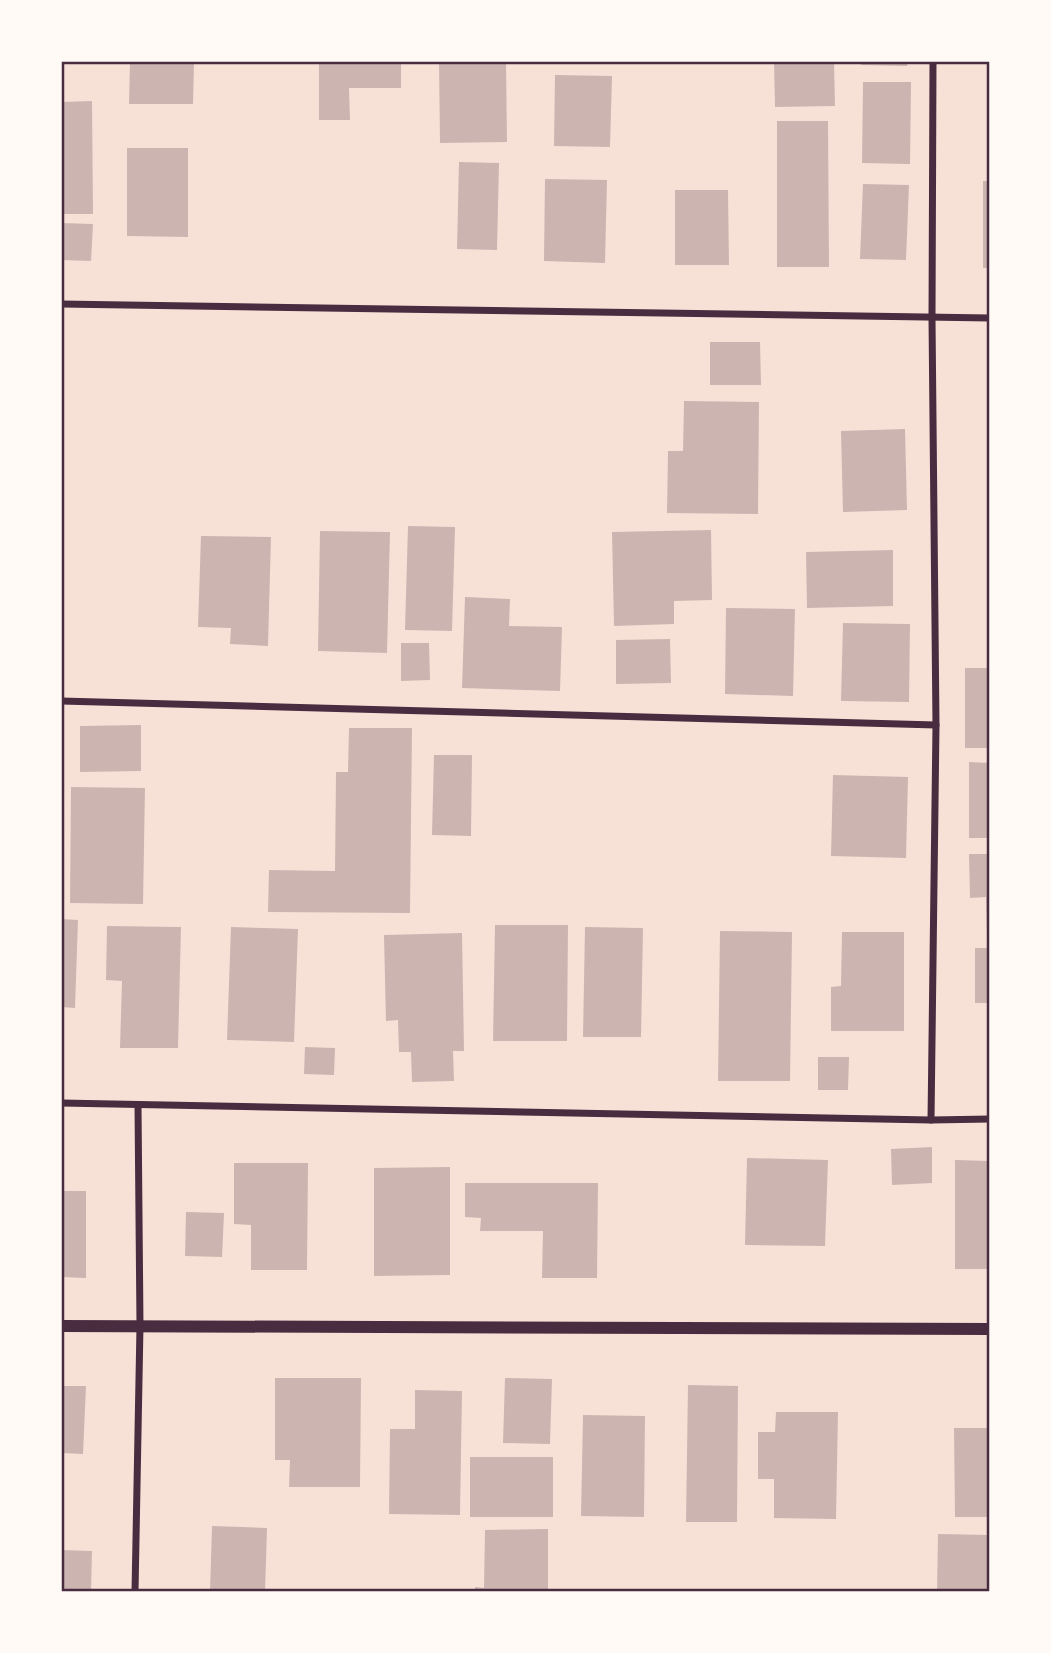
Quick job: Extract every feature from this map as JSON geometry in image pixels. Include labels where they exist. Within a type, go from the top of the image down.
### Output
[{"type":"street","points":[[931,1120],[936,725],[932,318],[933,61]]},
{"type":"street","points":[[61,304],[990,318]]},
{"type":"street","points":[[61,701],[936,725]]},
{"type":"street","points":[[61,1104],[990,1119]]},
{"type":"street","points":[[135,1592],[140,1326],[138,1105]]},
{"type":"street","points":[[61,1326],[990,1329]]},
{"type":"building","points":[[130,61],[194,61],[193,104],[129,104]]},
{"type":"building","points":[[401,61],[401,88],[349,88],[350,120],[319,120],[319,63]]},
{"type":"building","points":[[439,61],[506,61],[507,142],[440,143]]},
{"type":"building","points":[[526,61],[615,61],[615,64],[526,64]]},
{"type":"building","points":[[774,61],[834,61],[835,106],[775,107]]},
{"type":"building","points":[[861,61],[908,61],[907,66],[861,65]]},
{"type":"building","points":[[555,75],[612,76],[610,147],[554,146]]},
{"type":"building","points":[[863,82],[911,82],[910,164],[862,163]]},
{"type":"building","points":[[92,101],[93,214],[61,214],[61,102]]},
{"type":"building","points":[[777,121],[828,121],[829,267],[777,267]]},
{"type":"building","points":[[127,148],[188,148],[188,237],[127,236]]},
{"type":"building","points":[[459,162],[499,163],[497,250],[457,249]]},
{"type":"building","points":[[545,179],[607,180],[605,263],[544,261]]},
{"type":"building","points":[[983,181],[990,181],[990,268],[983,268]]},
{"type":"building","points":[[863,184],[909,185],[906,260],[860,259]]},
{"type":"building","points":[[675,190],[728,190],[729,265],[675,265]]},
{"type":"building","points":[[61,223],[93,224],[91,261],[61,260]]},
{"type":"building","points":[[710,342],[760,342],[761,385],[710,385]]},
{"type":"building","points":[[684,401],[759,402],[758,514],[667,513],[668,451],[683,451]]},
{"type":"building","points":[[905,429],[907,510],[843,512],[841,431]]},
{"type":"building","points":[[408,526],[455,527],[452,631],[405,630]]},
{"type":"building","points":[[711,530],[712,600],[674,601],[674,624],[614,626],[612,532]]},
{"type":"building","points":[[320,531],[390,532],[387,653],[318,651]]},
{"type":"building","points":[[201,536],[271,537],[268,646],[230,644],[231,628],[198,627]]},
{"type":"building","points":[[893,550],[893,606],[807,608],[806,552]]},
{"type":"building","points":[[465,597],[510,599],[509,626],[562,627],[560,691],[462,688]]},
{"type":"building","points":[[726,608],[795,609],[793,696],[725,694]]},
{"type":"building","points":[[843,623],[910,624],[909,702],[841,701]]},
{"type":"building","points":[[670,639],[671,683],[616,684],[616,640]]},
{"type":"building","points":[[401,643],[429,643],[430,680],[401,681]]},
{"type":"building","points":[[965,668],[990,668],[990,748],[965,748]]},
{"type":"building","points":[[141,725],[141,771],[80,772],[80,726]]},
{"type":"building","points":[[349,728],[412,728],[410,913],[268,912],[269,870],[335,871],[336,772],[348,772]]},
{"type":"building","points":[[434,755],[472,755],[471,836],[432,835]]},
{"type":"building","points":[[969,762],[990,763],[990,838],[969,838]]},
{"type":"building","points":[[833,775],[908,777],[906,858],[831,856]]},
{"type":"building","points":[[71,787],[145,788],[143,904],[70,903]]},
{"type":"building","points":[[969,854],[990,854],[990,935],[987,935],[986,897],[970,898]]},
{"type":"building","points":[[61,919],[78,920],[75,1008],[61,1007]]},
{"type":"building","points":[[495,925],[568,925],[567,1041],[493,1041]]},
{"type":"building","points":[[107,926],[181,927],[178,1048],[120,1048],[122,981],[106,980]]},
{"type":"building","points":[[231,927],[298,929],[294,1042],[227,1040]]},
{"type":"building","points":[[585,927],[643,928],[641,1037],[583,1037]]},
{"type":"building","points":[[720,931],[792,932],[790,1081],[718,1081]]},
{"type":"building","points":[[842,932],[904,932],[904,1031],[831,1031],[831,987],[841,986]]},
{"type":"building","points":[[462,933],[464,1051],[453,1051],[454,1081],[412,1082],[411,1052],[399,1052],[398,1020],[386,1021],[384,935]]},
{"type":"building","points":[[975,948],[990,948],[990,1003],[975,1003]]},
{"type":"building","points":[[305,1047],[335,1048],[334,1075],[304,1074]]},
{"type":"building","points":[[818,1057],[849,1057],[848,1090],[818,1090]]},
{"type":"building","points":[[932,1147],[932,1183],[892,1185],[891,1149]]},
{"type":"building","points":[[747,1158],[828,1160],[825,1246],[745,1245]]},
{"type":"building","points":[[955,1160],[990,1161],[990,1269],[955,1269]]},
{"type":"building","points":[[234,1163],[308,1163],[307,1270],[251,1270],[251,1225],[234,1224]]},
{"type":"building","points":[[450,1167],[450,1275],[374,1276],[374,1168]]},
{"type":"building","points":[[465,1183],[598,1183],[597,1278],[542,1278],[543,1231],[480,1231],[481,1218],[465,1217]]},
{"type":"building","points":[[61,1191],[86,1191],[86,1278],[61,1277]]},
{"type":"building","points":[[186,1212],[224,1213],[222,1257],[185,1256]]},
{"type":"building","points":[[275,1378],[361,1378],[360,1487],[289,1487],[290,1460],[275,1460]]},
{"type":"building","points":[[505,1378],[552,1379],[550,1444],[503,1443]]},
{"type":"building","points":[[688,1385],[738,1386],[737,1522],[686,1522]]},
{"type":"building","points":[[61,1386],[86,1386],[83,1454],[61,1453]]},
{"type":"building","points":[[415,1390],[462,1391],[460,1515],[389,1514],[390,1429],[415,1429]]},
{"type":"building","points":[[776,1412],[838,1412],[836,1519],[774,1518],[774,1479],[758,1479],[758,1432],[775,1432]]},
{"type":"building","points":[[583,1415],[645,1416],[644,1517],[581,1516]]},
{"type":"building","points":[[954,1428],[990,1428],[990,1517],[955,1517]]},
{"type":"building","points":[[470,1457],[553,1457],[553,1517],[470,1517]]},
{"type":"building","points":[[212,1526],[267,1528],[265,1592],[210,1592]]},
{"type":"building","points":[[548,1529],[548,1592],[475,1592],[475,1587],[484,1588],[485,1530]]},
{"type":"building","points":[[938,1534],[990,1535],[990,1592],[937,1592]]},
{"type":"building","points":[[61,1550],[92,1551],[91,1592],[61,1592]]}]
